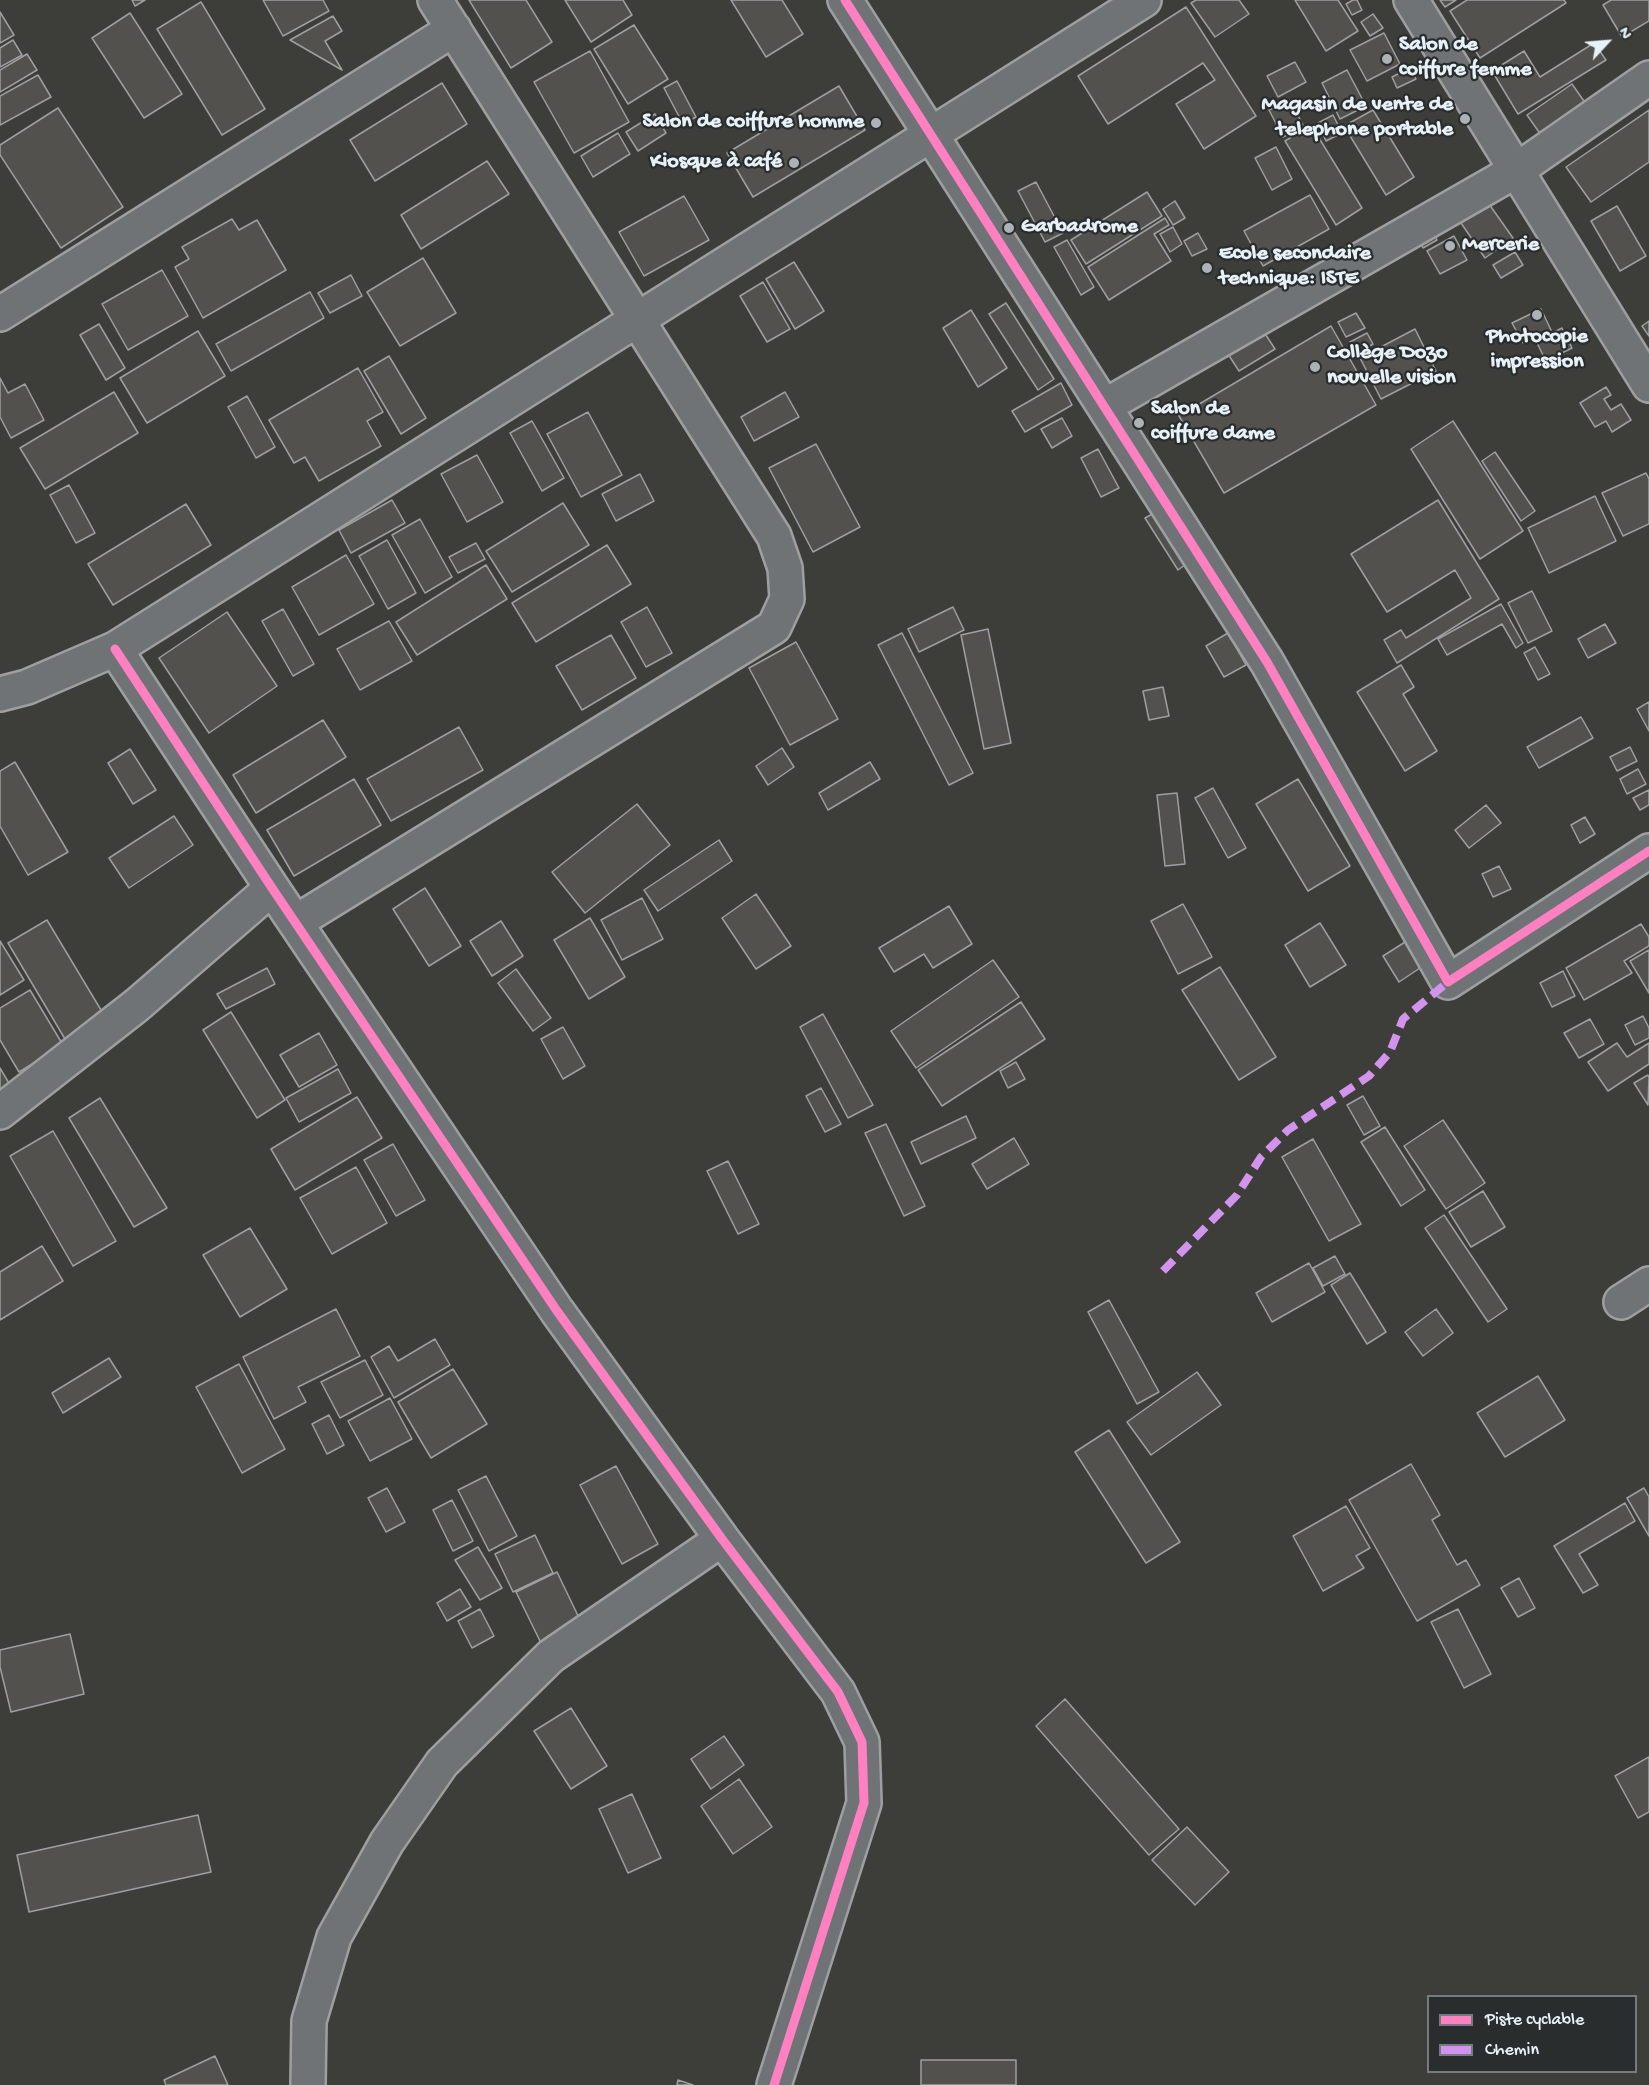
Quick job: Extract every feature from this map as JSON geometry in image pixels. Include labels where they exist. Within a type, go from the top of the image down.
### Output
[{"type":"street","points":[[296,922],[774,627],[787,599],[785,568],[774,536],[435,0]]},
{"type":"street","points":[[845,0],[933,133],[1268,662],[1448,982],[1649,851]]},
{"type":"street","points":[[0,694],[27,687],[115,649],[1143,0]]},
{"type":"street","points":[[1411,0],[1649,385]]},
{"type":"street","points":[[0,314],[454,29]]},
{"type":"street","points":[[1106,406],[1517,170],[1649,78]]},
{"type":"street","points":[[115,649],[272,888],[557,1311],[722,1539],[838,1692],[862,1742],[864,1803],[774,2085]]},
{"type":"street","points":[[0,1112],[137,1005],[272,888]]},
{"type":"street","points":[[1621,1302],[1649,1284]]},
{"type":"street","points":[[308,2085],[309,2021],[334,1937],[387,1842],[441,1762],[551,1656],[722,1539]]},
{"type":"building","points":[[132,0],[145,0],[135,6]]},
{"type":"building","points":[[263,0],[323,0],[329,11],[283,36]]},
{"type":"building","points":[[469,0],[526,0],[552,42],[511,68]]},
{"type":"building","points":[[565,0],[623,0],[632,15],[591,42]]},
{"type":"building","points":[[731,0],[782,0],[803,34],[766,57]]},
{"type":"building","points":[[1196,0],[1239,0],[1249,14],[1215,37],[1191,3]]},
{"type":"building","points":[[1295,0],[1338,0],[1358,31],[1326,51]]},
{"type":"building","points":[[1357,0],[1362,10],[1352,15],[1346,4]]},
{"type":"building","points":[[1440,0],[1456,0],[1445,7]]},
{"type":"building","points":[[1467,0],[1564,0],[1566,3],[1480,58],[1450,11]]},
{"type":"building","points":[[1611,0],[1649,0],[1649,21],[1622,37],[1603,5]]},
{"type":"building","points":[[201,2],[265,109],[222,135],[157,29]]},
{"type":"building","points":[[1186,7],[1256,116],[1204,149],[1176,104],[1215,80],[1203,63],[1108,124],[1078,76]]},
{"type":"building","points":[[0,12],[14,35],[0,43]]},
{"type":"building","points":[[130,13],[182,94],[144,118],[92,38]]},
{"type":"building","points":[[1373,14],[1383,28],[1370,36],[1361,22]]},
{"type":"building","points":[[333,16],[342,31],[325,41],[342,70],[290,40]]},
{"type":"building","points":[[634,25],[668,79],[628,104],[594,49]]},
{"type":"building","points":[[1384,33],[1400,64],[1367,81],[1350,50]]},
{"type":"building","points":[[13,40],[22,55],[0,67],[0,48]]},
{"type":"building","points":[[1594,43],[1606,60],[1518,114],[1492,71],[1524,51],[1540,77]]},
{"type":"building","points":[[590,51],[629,122],[574,153],[534,82]]},
{"type":"building","points":[[27,54],[37,70],[0,92],[0,70]]},
{"type":"building","points":[[1295,62],[1306,82],[1278,97],[1267,76]]},
{"type":"building","points":[[1410,68],[1416,79],[1397,88],[1392,77]]},
{"type":"building","points":[[1347,70],[1366,106],[1340,119],[1322,83]]},
{"type":"building","points":[[38,75],[51,97],[0,125],[0,96]]},
{"type":"building","points":[[677,81],[696,117],[683,124],[664,88]]},
{"type":"building","points":[[442,83],[467,124],[375,181],[350,140]]},
{"type":"building","points":[[1572,84],[1586,104],[1541,135],[1527,115]]},
{"type":"building","points":[[839,86],[865,130],[753,197],[727,153]]},
{"type":"building","points":[[1290,100],[1304,127],[1283,137],[1269,110]]},
{"type":"building","points":[[58,108],[123,207],[61,248],[0,155],[0,145]]},
{"type":"building","points":[[1373,110],[1414,177],[1386,195],[1344,126]]},
{"type":"building","points":[[1649,110],[1649,162],[1591,202],[1566,167]]},
{"type":"building","points":[[655,114],[666,133],[638,151],[626,132]]},
{"type":"building","points":[[1333,115],[1342,133],[1326,141],[1318,123]]},
{"type":"building","points":[[1311,125],[1362,208],[1336,225],[1285,141]]},
{"type":"building","points":[[618,133],[630,154],[593,177],[581,156]]},
{"type":"building","points":[[1276,147],[1292,179],[1272,190],[1255,158]]},
{"type":"building","points":[[487,161],[509,194],[421,249],[401,215]]},
{"type":"building","points":[[1036,182],[1063,233],[1045,242],[1018,191]]},
{"type":"building","points":[[1147,192],[1162,216],[1086,264],[1071,240]]},
{"type":"building","points":[[1310,195],[1329,229],[1263,266],[1244,231]]},
{"type":"building","points":[[684,196],[709,240],[644,276],[619,232]]},
{"type":"building","points":[[1175,201],[1185,218],[1173,225],[1163,209]]},
{"type":"building","points":[[1489,204],[1513,238],[1485,258],[1461,223]]},
{"type":"building","points":[[1617,206],[1646,256],[1620,271],[1591,221]]},
{"type":"building","points":[[1165,218],[1169,225],[1154,234],[1171,261],[1109,300],[1088,267]]},
{"type":"building","points":[[232,219],[239,230],[257,220],[286,270],[203,318],[175,267],[189,259],[182,247]]},
{"type":"building","points":[[1173,227],[1182,244],[1170,252],[1160,234]]},
{"type":"building","points":[[1432,230],[1437,240],[1423,248],[1417,237]]},
{"type":"building","points":[[1198,233],[1207,249],[1192,256],[1184,241]]},
{"type":"building","points":[[1454,236],[1467,260],[1440,274],[1427,251]]},
{"type":"building","points":[[1067,240],[1094,287],[1081,295],[1054,247]]},
{"type":"building","points":[[1515,252],[1523,265],[1501,278],[1493,265]]},
{"type":"building","points":[[423,258],[456,313],[400,346],[367,292]]},
{"type":"building","points":[[794,262],[824,311],[795,329],[766,279]]},
{"type":"building","points":[[162,270],[188,316],[128,350],[102,304]]},
{"type":"building","points":[[351,275],[362,296],[330,313],[318,293]]},
{"type":"building","points":[[763,282],[790,329],[767,342],[740,296]]},
{"type":"building","points":[[310,292],[324,318],[231,371],[216,344]]},
{"type":"building","points":[[1006,303],[1054,379],[1038,390],[989,314]]},
{"type":"building","points":[[1541,309],[1551,330],[1523,343],[1512,323]]},
{"type":"building","points":[[971,310],[1007,368],[978,387],[943,328]]},
{"type":"building","points":[[1356,313],[1365,328],[1346,337],[1338,322]]},
{"type":"building","points":[[1649,321],[1649,336],[1642,326]]},
{"type":"building","points":[[99,324],[125,368],[106,380],[80,335]]},
{"type":"building","points":[[1331,326],[1376,405],[1224,493],[1179,416]]},
{"type":"building","points":[[1562,328],[1572,348],[1546,361],[1536,341]]},
{"type":"building","points":[[1262,329],[1275,349],[1239,371],[1226,351]]},
{"type":"building","points":[[1415,329],[1436,371],[1381,399],[1360,358]]},
{"type":"building","points":[[198,331],[225,376],[147,423],[120,378]]},
{"type":"building","points":[[1367,333],[1373,344],[1357,354],[1350,342]]},
{"type":"building","points":[[389,356],[426,418],[401,434],[364,371]]},
{"type":"building","points":[[358,368],[383,412],[367,421],[381,446],[319,481],[305,457],[294,463],[269,420]]},
{"type":"building","points":[[0,378],[8,393],[25,384],[44,420],[11,438],[0,417]]},
{"type":"building","points":[[1061,383],[1072,405],[1025,432],[1012,411]]},
{"type":"building","points":[[1606,387],[1611,395],[1604,399],[1611,410],[1621,404],[1631,420],[1612,432],[1606,421],[1595,427],[1580,403]]},
{"type":"building","points":[[114,392],[138,433],[45,489],[20,448]]},
{"type":"building","points":[[785,392],[799,417],[754,441],[741,417]]},
{"type":"building","points":[[247,396],[275,447],[256,458],[228,407]]},
{"type":"building","points":[[588,412],[622,475],[581,497],[547,434]]},
{"type":"building","points":[[1062,418],[1072,436],[1052,448],[1041,429]]},
{"type":"building","points":[[532,421],[564,478],[542,491],[510,433]]},
{"type":"building","points":[[1453,421],[1523,531],[1480,559],[1411,449]]},
{"type":"building","points":[[816,444],[860,527],[813,552],[769,468]]},
{"type":"building","points":[[1098,449],[1119,488],[1101,497],[1081,458]]},
{"type":"building","points":[[1495,452],[1535,511],[1521,521],[1482,461]]},
{"type":"building","points":[[477,455],[503,502],[467,522],[441,474]]},
{"type":"building","points":[[1646,473],[1649,479],[1649,524],[1623,536],[1602,493]]},
{"type":"building","points":[[640,474],[654,501],[616,521],[602,494]]},
{"type":"building","points":[[69,485],[95,533],[76,543],[50,495]]},
{"type":"building","points":[[1595,496],[1616,541],[1549,573],[1528,528]]},
{"type":"building","points":[[392,500],[405,523],[351,553],[339,530]]},
{"type":"building","points":[[1438,500],[1499,599],[1397,663],[1384,640],[1401,630],[1406,638],[1471,598],[1455,570],[1387,612],[1351,554]]},
{"type":"building","points":[[563,503],[589,545],[512,592],[486,551]]},
{"type":"building","points":[[186,504],[211,545],[113,605],[88,564]]},
{"type":"building","points":[[1156,512],[1189,562],[1178,570],[1145,518]]},
{"type":"building","points":[[420,519],[452,577],[425,593],[392,535]]},
{"type":"building","points":[[387,540],[416,593],[388,609],[359,556]]},
{"type":"building","points":[[476,543],[485,559],[458,573],[449,557]]},
{"type":"building","points":[[607,545],[631,584],[536,642],[512,603]]},
{"type":"building","points":[[346,555],[374,604],[319,635],[292,587]]},
{"type":"building","points":[[486,565],[507,599],[417,655],[396,622]]},
{"type":"building","points":[[1532,591],[1552,631],[1528,643],[1508,603]]},
{"type":"building","points":[[1501,604],[1523,643],[1516,648],[1502,624],[1447,655],[1438,639]]},
{"type":"building","points":[[647,607],[672,653],[646,667],[621,622]]},
{"type":"building","points":[[953,607],[964,630],[919,652],[908,629]]},
{"type":"building","points":[[283,609],[314,664],[293,676],[262,621]]},
{"type":"building","points":[[227,612],[277,686],[209,733],[159,658]]},
{"type":"building","points":[[389,621],[412,661],[360,690],[337,649]]},
{"type":"building","points":[[1605,624],[1616,643],[1588,658],[1578,639]]},
{"type":"building","points":[[988,629],[1011,743],[984,749],[961,635]]},
{"type":"building","points":[[902,633],[973,773],[949,785],[878,645]]},
{"type":"building","points":[[1228,633],[1246,665],[1224,677],[1206,646]]},
{"type":"building","points":[[611,635],[636,678],[582,710],[556,666]]},
{"type":"building","points":[[796,642],[838,719],[790,745],[749,668]]},
{"type":"building","points":[[1535,647],[1550,674],[1538,680],[1524,653]]},
{"type":"building","points":[[1401,665],[1414,687],[1403,694],[1437,751],[1405,771],[1357,692]]},
{"type":"building","points":[[1163,687],[1169,716],[1149,720],[1143,691]]},
{"type":"building","points":[[1649,702],[1649,731],[1637,709]]},
{"type":"building","points":[[1581,717],[1593,738],[1539,768],[1527,747]]},
{"type":"building","points":[[323,720],[346,757],[256,813],[233,775]]},
{"type":"building","points":[[459,727],[483,770],[391,821],[367,779]]},
{"type":"building","points":[[1630,747],[1637,761],[1617,771],[1610,757]]},
{"type":"building","points":[[782,748],[794,767],[768,785],[756,766]]},
{"type":"building","points":[[130,749],[156,790],[133,804],[108,763]]},
{"type":"building","points":[[15,762],[68,852],[28,875],[0,826],[0,771]]},
{"type":"building","points":[[870,762],[880,779],[828,810],[819,793]]},
{"type":"building","points":[[1638,769],[1646,784],[1627,794],[1620,779]]},
{"type":"building","points":[[354,779],[381,825],[294,876],[267,830]]},
{"type":"building","points":[[1298,779],[1350,866],[1308,891],[1256,804]]},
{"type":"building","points":[[1213,788],[1246,848],[1228,858],[1195,798]]},
{"type":"building","points":[[1649,790],[1649,805],[1640,810],[1633,798]]},
{"type":"building","points":[[1177,793],[1185,864],[1165,866],[1157,795]]},
{"type":"building","points":[[637,804],[670,845],[585,913],[552,872]]},
{"type":"building","points":[[1486,805],[1501,823],[1469,848],[1455,830]]},
{"type":"building","points":[[174,816],[193,845],[129,888],[109,858]]},
{"type":"building","points":[[1585,817],[1595,834],[1580,843],[1571,825]]},
{"type":"building","points":[[719,840],[732,861],[658,911],[644,890]]},
{"type":"building","points":[[1499,866],[1511,889],[1493,897],[1482,874]]},
{"type":"building","points":[[425,888],[461,946],[429,966],[393,909]]},
{"type":"building","points":[[756,894],[791,946],[756,969],[722,918]]},
{"type":"building","points":[[642,898],[663,939],[622,960],[601,920]]},
{"type":"building","points":[[1183,904],[1212,957],[1178,974],[1151,921]]},
{"type":"building","points":[[949,906],[972,944],[933,968],[924,954],[894,972],[879,948]]},
{"type":"building","points":[[590,918],[625,977],[589,999],[554,940]]},
{"type":"building","points":[[47,920],[104,1015],[65,1039],[8,943]]},
{"type":"building","points":[[501,921],[523,956],[492,976],[470,941]]},
{"type":"building","points":[[1320,923],[1346,965],[1310,987],[1285,945]]},
{"type":"building","points":[[1641,924],[1649,937],[1649,946],[1624,961],[1632,973],[1584,1000],[1566,968]]},
{"type":"building","points":[[1413,937],[1429,962],[1399,982],[1383,956]]},
{"type":"building","points":[[0,941],[24,980],[0,995]]},
{"type":"building","points":[[1649,950],[1649,993],[1630,961]]},
{"type":"building","points":[[993,960],[1019,997],[916,1068],[891,1031]]},
{"type":"building","points":[[1220,967],[1276,1057],[1239,1080],[1182,990]]},
{"type":"building","points":[[267,968],[275,984],[226,1009],[217,994]]},
{"type":"building","points":[[516,969],[551,1018],[533,1031],[498,983]]},
{"type":"building","points":[[1563,971],[1575,996],[1552,1007],[1540,983]]},
{"type":"building","points":[[30,990],[63,1045],[19,1072],[0,1040],[0,1008]]},
{"type":"building","points":[[1021,1002],[1045,1039],[942,1106],[918,1070]]},
{"type":"building","points":[[231,1012],[285,1100],[257,1118],[203,1030]]},
{"type":"building","points":[[823,1014],[873,1105],[848,1118],[800,1027]]},
{"type":"building","points":[[1643,1016],[1649,1028],[1649,1038],[1635,1045],[1625,1025]]},
{"type":"building","points":[[1590,1019],[1604,1044],[1579,1058],[1564,1033]]},
{"type":"building","points":[[563,1027],[585,1066],[563,1079],[541,1039]]},
{"type":"building","points":[[319,1033],[337,1065],[299,1087],[280,1055]]},
{"type":"building","points":[[1617,1043],[1627,1057],[1649,1043],[1649,1064],[1608,1091],[1588,1062]]},
{"type":"building","points":[[1016,1062],[1025,1079],[1008,1088],[1000,1071]]},
{"type":"building","points":[[0,1068],[10,1085],[0,1091]]},
{"type":"building","points":[[338,1069],[351,1093],[299,1122],[286,1098]]},
{"type":"building","points":[[1648,1075],[1649,1077],[1648,1105],[1634,1083]]},
{"type":"building","points":[[821,1088],[841,1124],[825,1132],[806,1096]]},
{"type":"building","points":[[1363,1096],[1380,1126],[1364,1135],[1347,1105]]},
{"type":"building","points":[[357,1097],[382,1138],[295,1190],[271,1149]]},
{"type":"building","points":[[100,1098],[167,1208],[134,1227],[69,1118]]},
{"type":"building","points":[[966,1116],[976,1138],[921,1164],[911,1142]]},
{"type":"building","points":[[1443,1120],[1485,1183],[1446,1209],[1404,1146]]},
{"type":"building","points":[[886,1124],[925,1206],[904,1216],[865,1133]]},
{"type":"building","points":[[1385,1127],[1425,1190],[1401,1206],[1361,1142]]},
{"type":"building","points":[[53,1131],[116,1241],[73,1266],[10,1156]]},
{"type":"building","points":[[1014,1138],[1029,1164],[987,1189],[972,1164]]},
{"type":"building","points":[[1313,1139],[1361,1224],[1329,1241],[1282,1157]]},
{"type":"building","points":[[393,1144],[425,1200],[396,1216],[364,1160]]},
{"type":"building","points":[[728,1161],[759,1224],[738,1234],[707,1171]]},
{"type":"building","points":[[356,1167],[387,1223],[332,1254],[300,1198]]},
{"type":"building","points":[[1483,1191],[1505,1227],[1471,1247],[1449,1212]]},
{"type":"building","points":[[1444,1215],[1507,1309],[1488,1322],[1425,1228]]},
{"type":"building","points":[[250,1228],[287,1289],[240,1317],[203,1255]]},
{"type":"building","points":[[42,1246],[63,1281],[0,1320],[0,1272]]},
{"type":"building","points":[[1335,1256],[1345,1274],[1323,1286],[1313,1268]]},
{"type":"building","points":[[1309,1263],[1325,1292],[1272,1322],[1256,1293]]},
{"type":"building","points":[[1350,1273],[1386,1332],[1367,1344],[1331,1285]]},
{"type":"building","points":[[1109,1300],[1159,1392],[1137,1404],[1088,1312]]},
{"type":"building","points":[[336,1309],[360,1356],[298,1387],[306,1402],[274,1419],[243,1357]]},
{"type":"building","points":[[1436,1309],[1453,1333],[1423,1356],[1405,1332]]},
{"type":"building","points":[[435,1339],[450,1365],[394,1398],[371,1357],[389,1346],[398,1361]]},
{"type":"building","points":[[109,1358],[121,1377],[63,1413],[52,1393]]},
{"type":"building","points":[[365,1360],[383,1395],[340,1418],[321,1382]]},
{"type":"building","points":[[239,1364],[285,1449],[242,1473],[196,1387]]},
{"type":"building","points":[[453,1369],[487,1424],[431,1458],[398,1402]]},
{"type":"building","points":[[1197,1372],[1221,1405],[1151,1455],[1127,1422]]},
{"type":"building","points":[[1538,1376],[1565,1420],[1505,1457],[1477,1413]]},
{"type":"building","points":[[390,1398],[412,1439],[370,1461],[348,1421]]},
{"type":"building","points":[[329,1415],[344,1445],[327,1454],[312,1424]]},
{"type":"building","points":[[1109,1430],[1180,1542],[1146,1563],[1075,1452]]},
{"type":"building","points":[[1411,1464],[1440,1515],[1432,1520],[1457,1565],[1466,1560],[1480,1585],[1417,1621],[1349,1500]]},
{"type":"building","points":[[616,1466],[658,1544],[622,1564],[580,1485]]},
{"type":"building","points":[[486,1476],[517,1536],[489,1551],[458,1490]]},
{"type":"building","points":[[387,1488],[405,1522],[386,1532],[368,1498]]},
{"type":"building","points":[[1644,1488],[1649,1497],[1649,1536],[1627,1498]]},
{"type":"building","points":[[452,1500],[473,1541],[453,1551],[433,1510]]},
{"type":"building","points":[[1625,1503],[1635,1521],[1579,1554],[1598,1585],[1583,1593],[1554,1546]]},
{"type":"building","points":[[1346,1506],[1370,1548],[1356,1556],[1364,1568],[1323,1591],[1293,1536]]},
{"type":"building","points":[[535,1535],[553,1573],[513,1592],[495,1554]]},
{"type":"building","points":[[478,1547],[502,1588],[480,1600],[455,1560]]},
{"type":"building","points":[[557,1572],[582,1624],[541,1643],[516,1592]]},
{"type":"building","points":[[1519,1578],[1535,1608],[1518,1617],[1501,1588]]},
{"type":"building","points":[[460,1589],[471,1607],[447,1621],[437,1603]]},
{"type":"building","points":[[480,1609],[494,1636],[472,1648],[458,1621]]},
{"type":"building","points":[[1458,1609],[1491,1674],[1464,1688],[1431,1622]]},
{"type":"building","points":[[70,1634],[84,1694],[11,1712],[0,1667],[0,1650]]},
{"type":"building","points":[[1065,1699],[1179,1829],[1149,1855],[1036,1726]]},
{"type":"building","points":[[571,1708],[607,1766],[571,1789],[534,1731]]},
{"type":"building","points":[[724,1736],[744,1765],[711,1789],[691,1759]]},
{"type":"building","points":[[1649,1757],[1649,1812],[1638,1818],[1615,1776]]},
{"type":"building","points":[[739,1779],[772,1827],[733,1854],[701,1806]]},
{"type":"building","points":[[632,1794],[661,1858],[628,1873],[599,1809]]},
{"type":"building","points":[[198,1815],[211,1872],[29,1912],[17,1855]]},
{"type":"building","points":[[1187,1827],[1229,1872],[1195,1905],[1152,1860]]},
{"type":"building","points":[[215,2056],[228,2085],[166,2085],[164,2080]]},
{"type":"building","points":[[921,2060],[1016,2060],[1016,2085],[921,2085]]},
{"type":"building","points":[[678,2080],[693,2085],[677,2085]]},
{"type":"marked path","points":[[1163,1271],[1237,1195],[1261,1157],[1288,1130],[1369,1076],[1390,1052],[1403,1019],[1448,982]]},
{"type":"cycle path","points":[[845,0],[1267,662],[1448,982],[1649,851]]},
{"type":"cycle path","points":[[115,649],[272,888],[557,1311],[722,1539],[838,1692],[862,1742],[864,1803],[774,2085]]},
{"type":"place","name":"Salon de coiffure femme","points":[[1387,59]]},
{"type":"place","name":"Magasin de vente de telephone portable","points":[[1465,119]]},
{"type":"place","name":"Salon de coiffure homme","points":[[876,123]]},
{"type":"place","name":"Kiosque à café","points":[[794,163]]},
{"type":"place","name":"Garbadrome","points":[[1009,228]]},
{"type":"place","name":"Mercerie","points":[[1450,246]]},
{"type":"place","name":"Ecole secondaire technique: ISTE","points":[[1207,268]]},
{"type":"place","name":"Photocopie impression","points":[[1537,315]]},
{"type":"place","name":"Collège Dozo nouvelle vision","points":[[1315,367]]},
{"type":"place","name":"Salon de coiffure dame","points":[[1139,423]]}]
